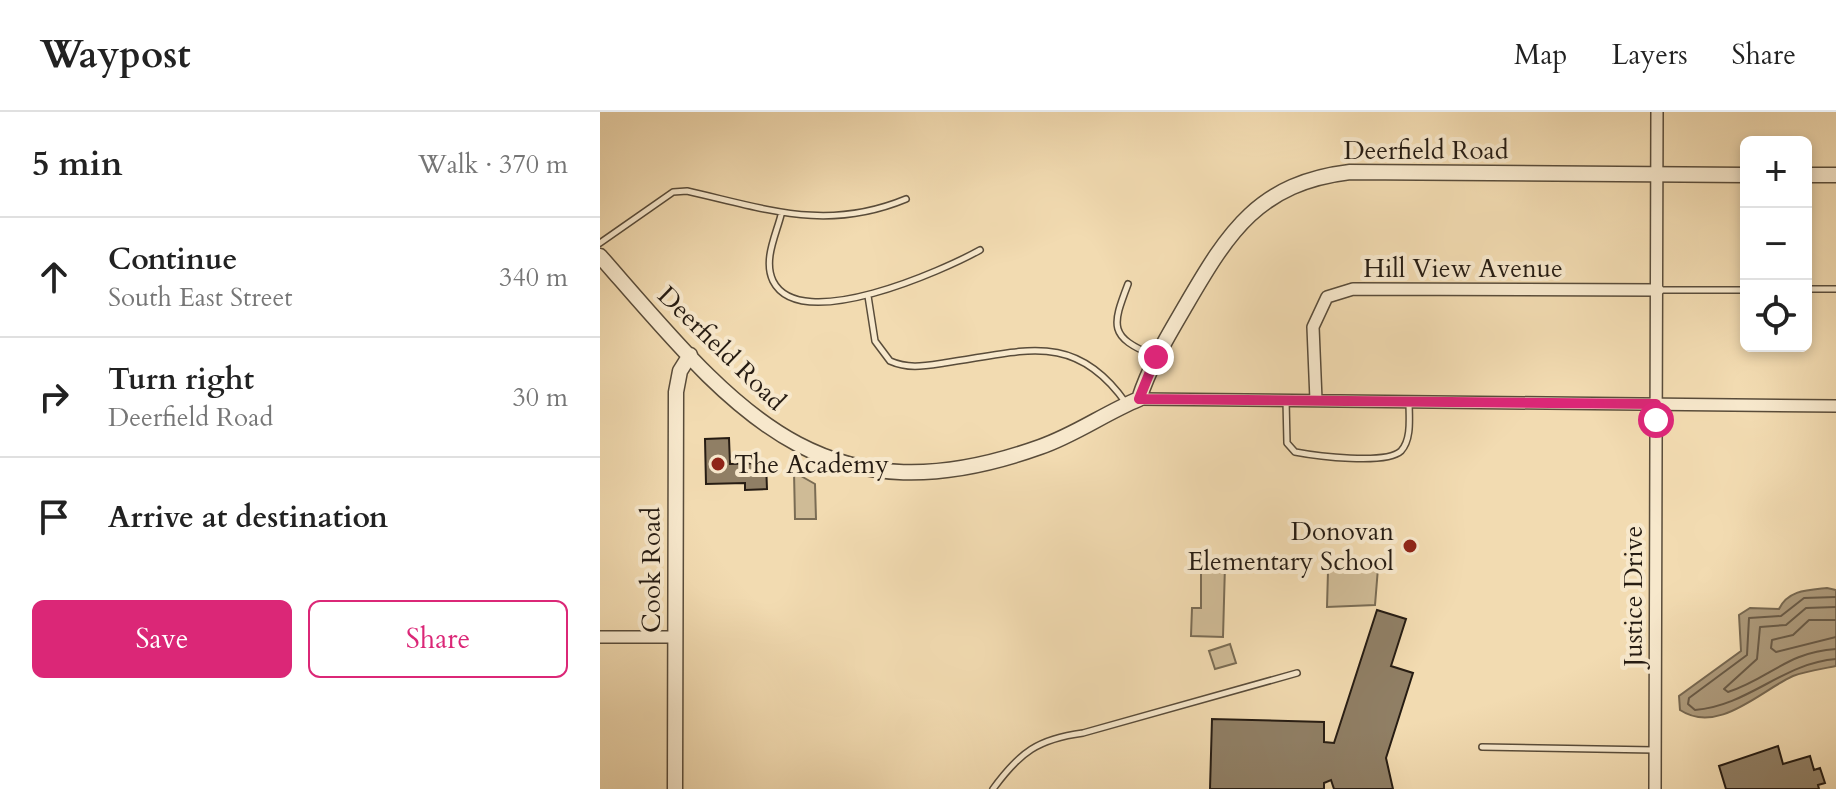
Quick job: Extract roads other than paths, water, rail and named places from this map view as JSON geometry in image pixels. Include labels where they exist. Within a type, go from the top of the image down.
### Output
[{"type":"street","name":"Justice Drive","points":[[1655,789],[1657,112]]},
{"type":"street","name":"Deerfield Road","points":[[600,256],[690,355],[750,413],[789,441],[832,461],[887,472],[935,471],[1020,454],[1065,437],[1133,402],[1156,357],[1235,228],[1263,201],[1297,183],[1350,172],[1740,175]]},
{"type":"street","points":[[1812,175],[1836,175]]},
{"type":"street","name":"Hill View Avenue","points":[[1316,400],[1313,327],[1327,297],[1353,289],[1658,290]]},
{"type":"street","name":"Cook Road","points":[[675,789],[676,392],[680,371],[690,355]]},
{"type":"street","points":[[1133,402],[1286,399],[1836,406]]},
{"type":"street","points":[[600,637],[675,637]]},
{"type":"lane","points":[[600,243],[673,192],[687,191],[781,214],[838,218],[863,215],[906,199]]},
{"type":"lane","points":[[781,214],[769,265],[779,289],[792,297],[868,296],[917,282],[980,250]]},
{"type":"lane","points":[[1128,284],[1114,320],[1119,333],[1138,349],[1156,357]]},
{"type":"lane","points":[[1812,289],[1836,289]]},
{"type":"lane","points":[[1658,290],[1740,290]]},
{"type":"lane","points":[[868,296],[881,354],[901,366],[1044,351],[1092,364],[1133,402]]},
{"type":"lane","points":[[1286,399],[1287,443],[1295,452],[1389,459],[1403,449],[1409,431],[1409,401]]},
{"type":"lane","points":[[993,789],[1027,752],[1050,737],[1083,733],[1297,673]]},
{"type":"lane","points":[[1482,747],[1655,750]]},
{"type":"water","points":[[1827,588],[1836,590],[1836,666],[1793,676],[1724,714],[1694,716],[1680,710],[1679,696],[1741,651],[1739,615],[1750,608],[1779,609],[1793,595]]},
{"type":"place","name":"The Academy","points":[[718,464]]},
{"type":"place","name":"Donovan Elementary School","points":[[1410,546]]}]
